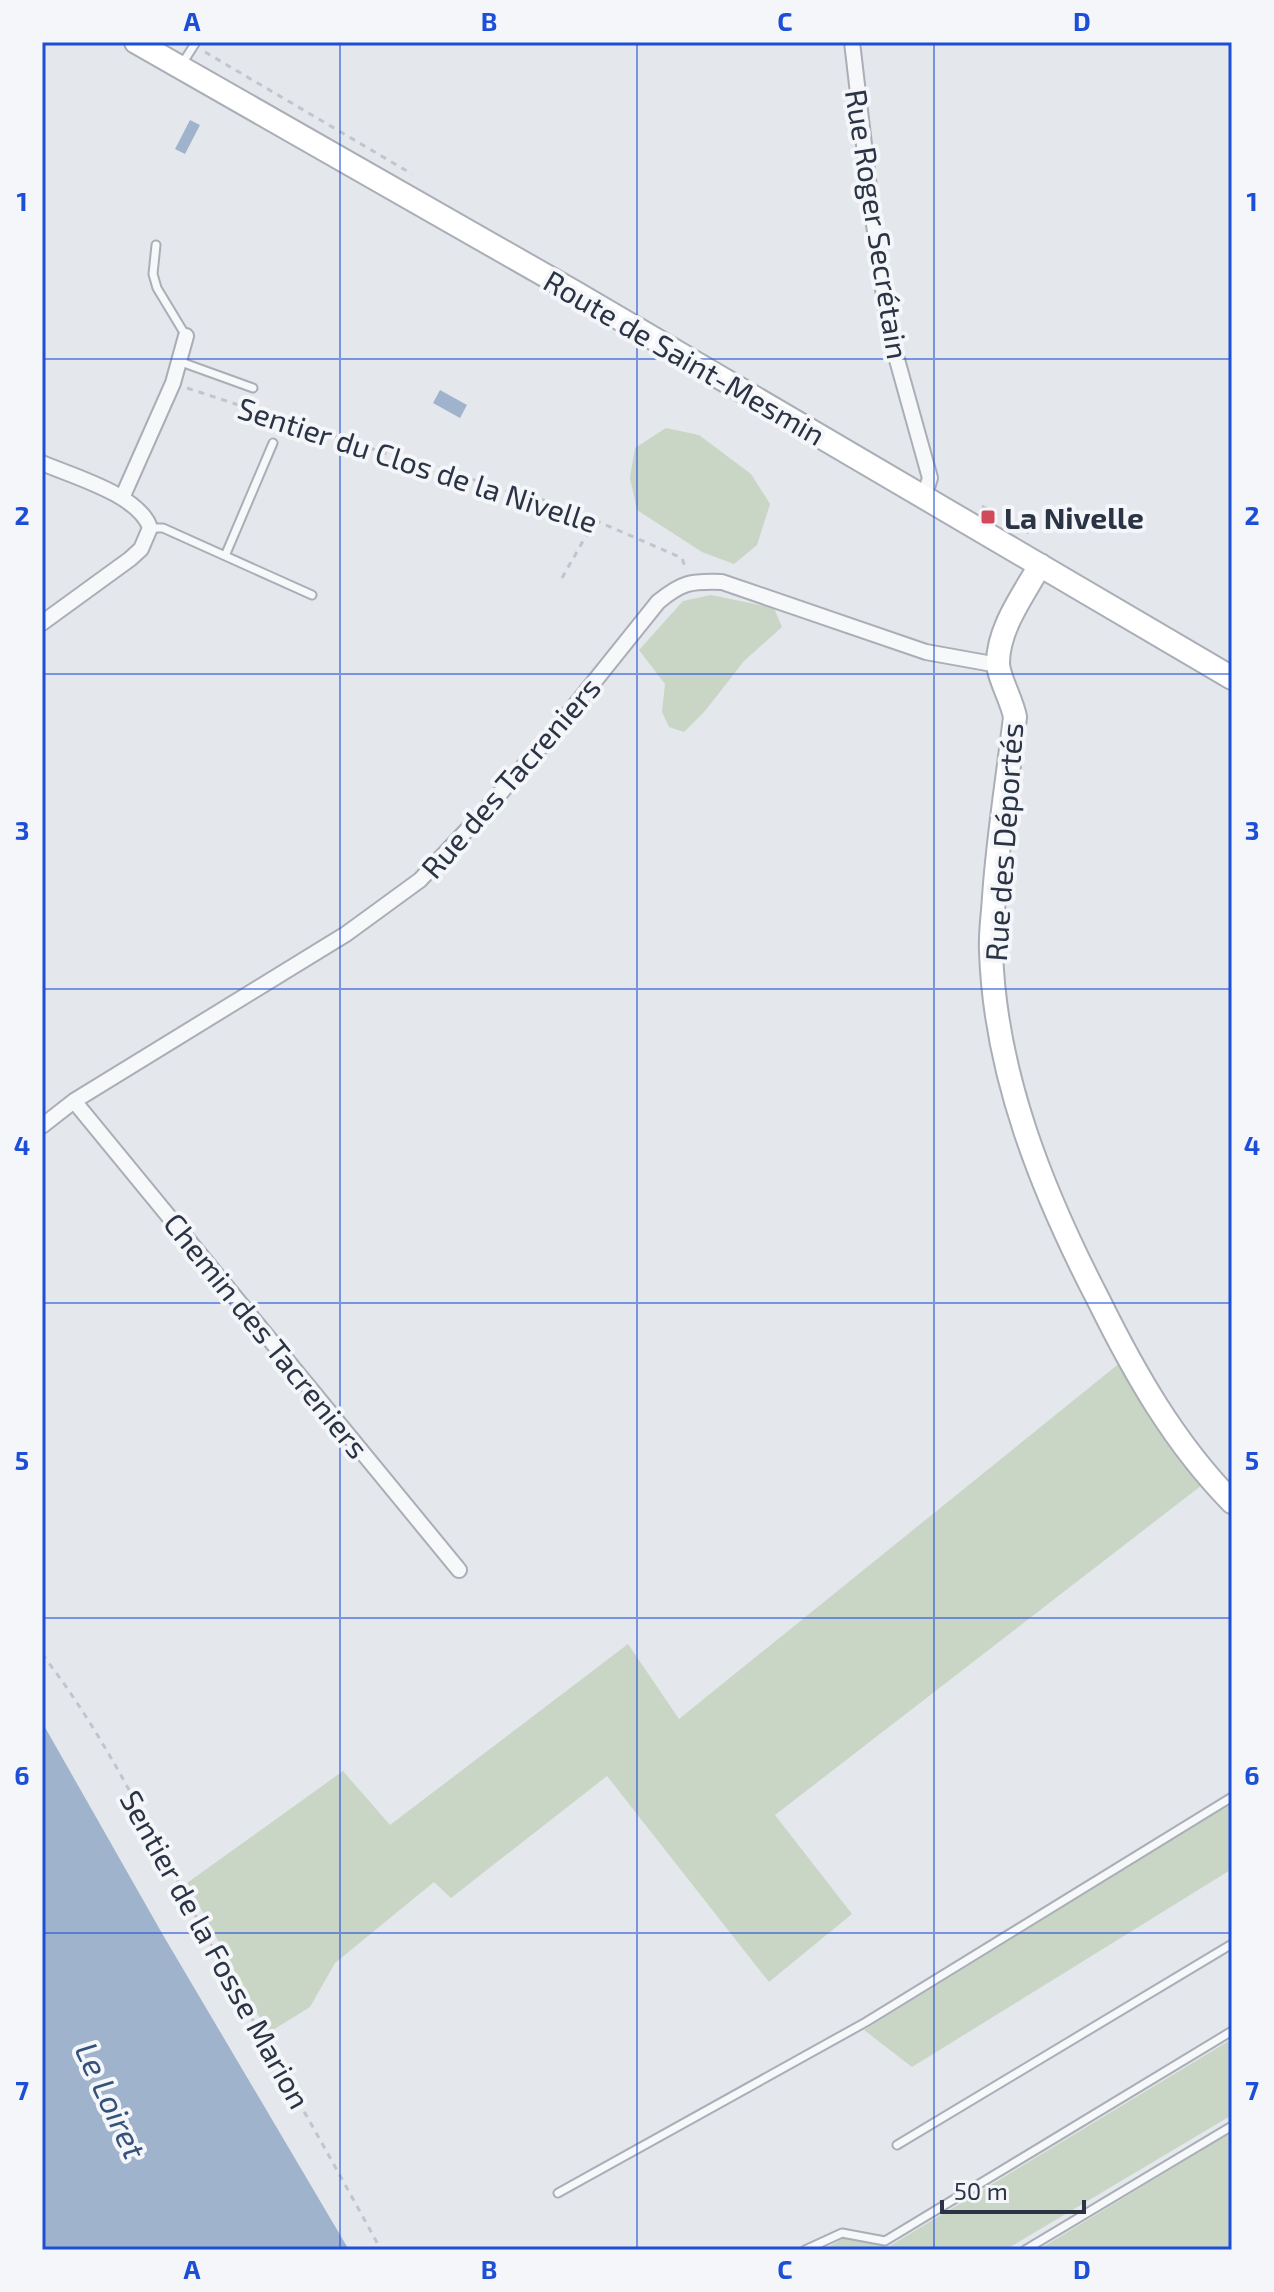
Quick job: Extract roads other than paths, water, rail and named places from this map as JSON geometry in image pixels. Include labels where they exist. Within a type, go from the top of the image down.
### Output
[{"type":"main road","name":"Route de Saint-Mesmin","points":[[136,42],[576,293],[1232,678]]},
{"type":"main road","points":[[998,665],[1005,630],[1040,565]]},
{"type":"main road","name":"Rue des Déportés","points":[[998,665],[1015,717],[996,874],[991,951],[998,1017],[1017,1108],[1037,1168],[1066,1237],[1126,1354],[1165,1420],[1232,1502]]},
{"type":"street","name":"Rue Roger Secrétain","points":[[852,42],[889,331],[930,478],[924,497]]},
{"type":"street","points":[[122,498],[173,383],[186,336]]},
{"type":"street","points":[[42,463],[122,498],[139,509],[150,528],[141,549],[130,559],[42,623]]},
{"type":"street","name":"Rue des Tacreniers","points":[[42,1126],[74,1101],[346,934],[420,880],[539,749],[658,602],[675,588],[691,581],[722,582],[926,652],[998,665]]},
{"type":"street","name":"Chemin des Tacreniers","points":[[74,1101],[459,1570]]},
{"type":"lane","points":[[180,68],[196,42]]},
{"type":"lane","points":[[156,245],[153,274],[157,288],[186,336]]},
{"type":"lane","points":[[181,362],[253,388]]},
{"type":"lane","points":[[225,556],[273,443]]},
{"type":"lane","points":[[150,528],[163,528],[312,595]]},
{"type":"lane","points":[[558,2193],[866,2022],[1232,1797]]},
{"type":"lane","points":[[897,2145],[1232,1944]]},
{"type":"lane","points":[[805,2250],[842,2233],[885,2241],[1232,2031]]},
{"type":"lane","points":[[1025,2250],[1232,2126]]},
{"type":"water","points":[[190,120],[200,125],[185,154],[175,149]]},
{"type":"water","points":[[440,390],[467,405],[460,418],[433,403]]},
{"type":"water","name":"Le Loiret","points":[[42,1722],[163,1935],[349,2250],[42,2250]]},
{"type":"place","name":"La Nivelle","points":[[988,517]]}]
